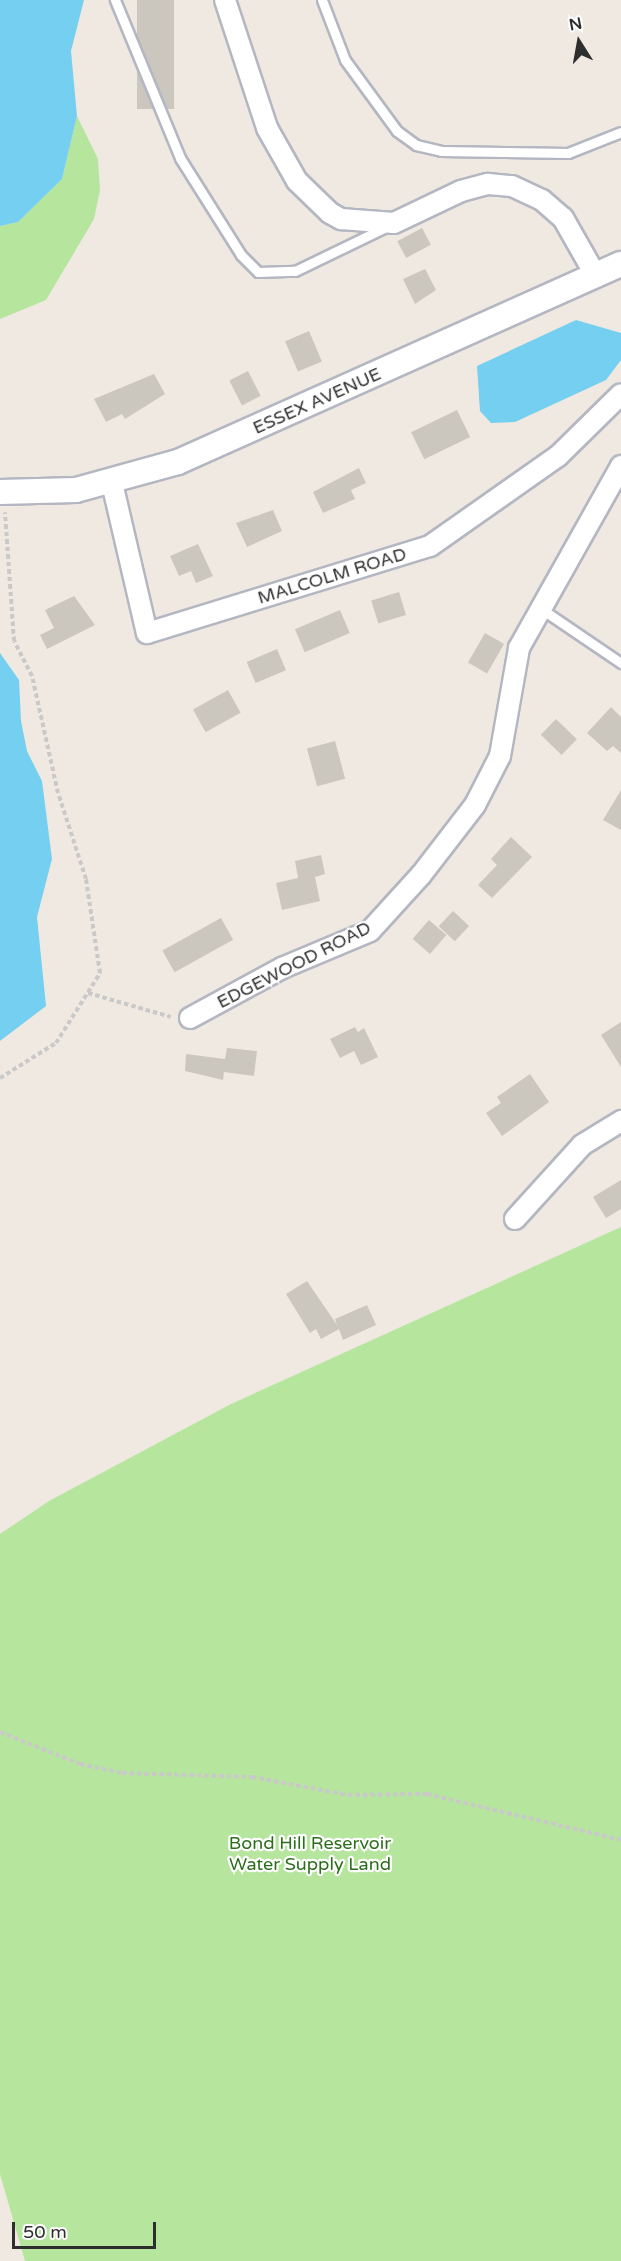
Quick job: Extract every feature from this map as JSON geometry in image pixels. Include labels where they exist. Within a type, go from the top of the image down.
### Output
[{"type":"street","points":[[225,0],[255,101],[297,181],[341,219],[394,223],[461,191],[488,184],[512,186],[563,218],[596,276]]},
{"type":"street","name":"ESSEX AVENUE","points":[[2,492],[112,483],[177,462],[621,264]]},
{"type":"street","name":"MALCOLM ROAD","points":[[112,483],[147,633],[430,546],[558,456],[621,394]]},
{"type":"street","name":"EDGEWOOD ROAD","points":[[190,1018],[282,968],[370,931],[421,875],[475,805],[500,756],[519,648],[621,466]]},
{"type":"street","points":[[515,1219],[582,1145],[621,1121]]},
{"type":"lane","points":[[115,0],[180,158],[241,255],[258,272],[295,271],[394,223]]},
{"type":"lane","points":[[321,0],[345,60],[397,131],[416,145],[441,151],[568,153],[621,132]]},
{"type":"lane","points":[[540,608],[621,663]]},
{"type":"path","points":[[0,1078],[56,1043],[100,973],[96,924],[32,676],[14,640],[2,492]]},
{"type":"path","points":[[88,993],[190,1018]]},
{"type":"path","points":[[0,1732],[80,1764],[122,1773],[252,1777],[348,1795],[427,1794],[621,1840]]},
{"type":"green space","points":[[77,116],[98,159],[100,190],[94,219],[46,300],[0,319],[0,226],[18,222],[62,179]]},
{"type":"green space","name":"Bond Hill Reservoir Water Supply Land","points":[[621,1227],[621,2261],[25,2261],[0,2174],[0,1534],[49,1501],[231,1404]]},
{"type":"water","points":[[0,0],[84,0],[71,51],[77,116],[62,179],[18,222],[0,226]]},
{"type":"water","points":[[576,320],[621,333],[621,360],[606,380],[515,422],[491,423],[480,411],[477,366]]},
{"type":"water","points":[[0,653],[19,680],[21,721],[27,751],[42,781],[52,859],[37,917],[46,1006],[0,1041]]},
{"type":"building","points":[[137,0],[174,0],[174,109],[137,109]]},
{"type":"building","points":[[422,228],[431,245],[406,258],[397,241]]},
{"type":"building","points":[[425,269],[436,290],[415,304],[403,279]]},
{"type":"building","points":[[309,331],[322,361],[298,372],[285,341]]},
{"type":"building","points":[[248,371],[261,396],[242,405],[229,381]]},
{"type":"building","points":[[154,374],[165,394],[125,419],[122,414],[106,422],[94,399]]},
{"type":"building","points":[[457,410],[470,437],[424,459],[411,432]]},
{"type":"building","points":[[359,468],[366,483],[351,490],[355,499],[323,513],[313,492]]},
{"type":"building","points":[[273,510],[282,531],[247,547],[236,523]]},
{"type":"building","points":[[198,544],[213,576],[196,583],[191,571],[179,576],[170,556]]},
{"type":"building","points":[[399,592],[406,615],[378,623],[371,600]]},
{"type":"building","points":[[74,596],[95,625],[47,649],[40,635],[54,628],[45,610]]},
{"type":"building","points":[[340,610],[350,633],[305,652],[295,629]]},
{"type":"building","points":[[485,633],[504,644],[487,673],[468,662]]},
{"type":"building","points":[[277,649],[286,670],[256,683],[247,662]]},
{"type":"building","points":[[228,690],[241,713],[206,732],[193,709]]},
{"type":"building","points":[[611,707],[621,717],[621,753],[613,746],[607,751],[587,733]]},
{"type":"building","points":[[556,719],[577,739],[562,755],[541,735]]},
{"type":"building","points":[[335,741],[345,779],[317,786],[307,749]]},
{"type":"building","points":[[621,790],[621,830],[603,820]]},
{"type":"building","points":[[511,837],[532,857],[492,898],[478,885],[497,865],[491,859]]},
{"type":"building","points":[[321,855],[325,874],[315,877],[320,901],[282,910],[276,883],[298,878],[295,861]]},
{"type":"building","points":[[453,911],[469,926],[455,941],[439,926]]},
{"type":"building","points":[[221,918],[233,940],[175,972],[162,950]]},
{"type":"building","points":[[429,920],[446,935],[430,954],[413,939]]},
{"type":"building","points":[[621,1022],[621,1067],[601,1035]]},
{"type":"building","points":[[355,1027],[358,1032],[364,1028],[378,1057],[361,1065],[354,1051],[340,1058],[330,1039]]},
{"type":"building","points":[[227,1048],[257,1051],[254,1076],[224,1072],[223,1080],[185,1071],[186,1054],[225,1059]]},
{"type":"building","points":[[530,1074],[549,1102],[502,1136],[486,1113],[501,1103],[497,1097]]},
{"type":"building","points":[[621,1180],[621,1209],[606,1218],[593,1197]]},
{"type":"building","points":[[307,1281],[337,1325],[335,1319],[367,1305],[376,1325],[343,1340],[339,1329],[321,1339],[316,1329],[310,1333],[286,1294]]}]
